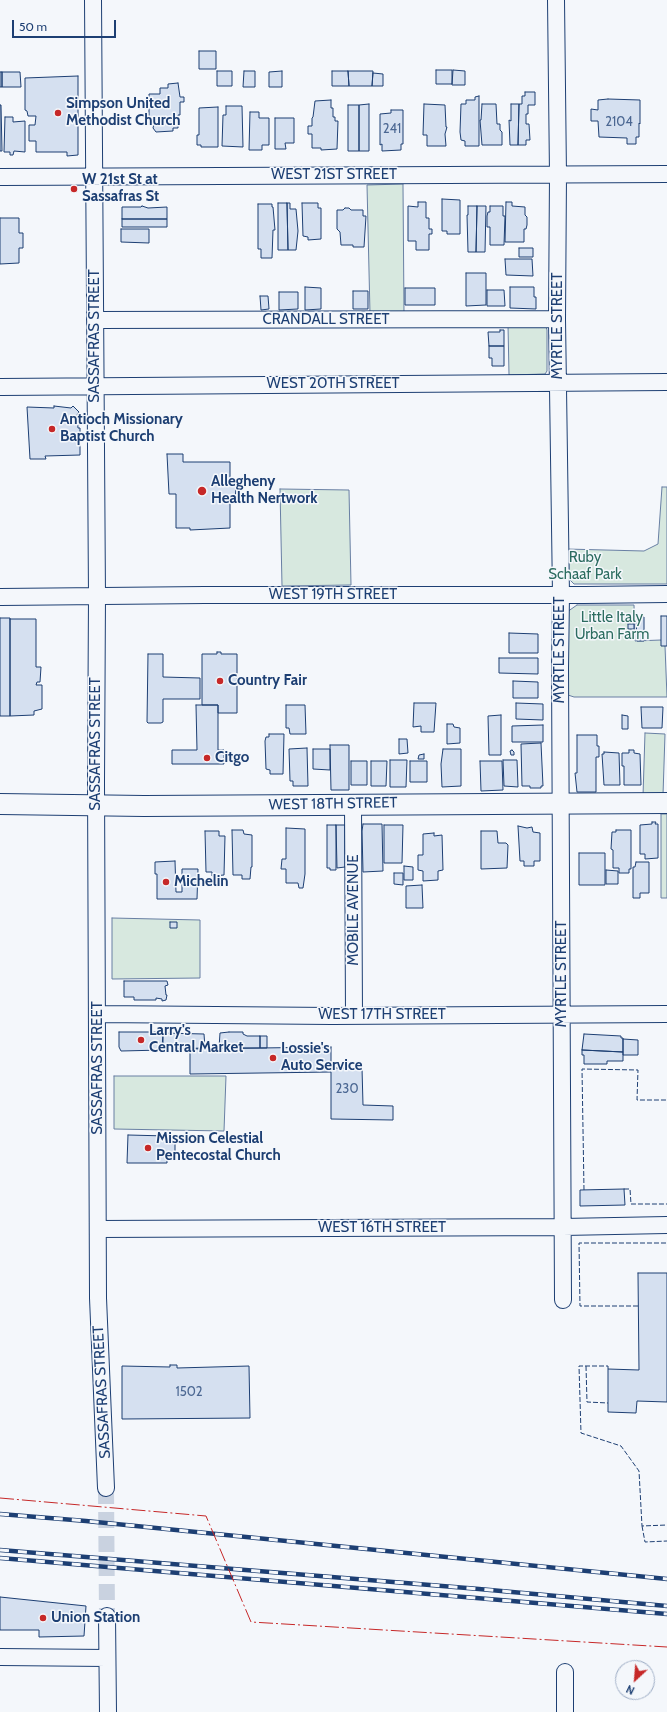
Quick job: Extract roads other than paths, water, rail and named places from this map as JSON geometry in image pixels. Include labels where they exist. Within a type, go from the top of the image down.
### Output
[{"type":"main road","name":"WEST 18TH STREET","points":[[0,804],[667,803]]},
{"type":"street","name":"SASSAFRAS STREET","points":[[93,0],[95,386],[98,596],[96,805],[98,1298],[106,1488]]},
{"type":"street","name":"MYRTLE STREET","points":[[556,0],[558,175],[557,319],[561,595],[560,668],[563,1300]]},
{"type":"street","name":"WEST 21ST STREET","points":[[0,177],[667,174]]},
{"type":"street","name":"CRANDALL STREET","points":[[95,320],[557,319]]},
{"type":"street","name":"WEST 20TH STREET","points":[[0,387],[667,382]]},
{"type":"street","name":"WEST 19TH STREET","points":[[0,597],[667,594]]},
{"type":"street","name":"MOBILE AVENUE","points":[[354,804],[354,1016]]},
{"type":"street","name":"WEST 17TH STREET","points":[[98,1014],[354,1016],[667,1014]]},
{"type":"street","name":"WEST 16TH STREET","points":[[98,1229],[563,1227],[667,1225]]},
{"type":"street","points":[[107,1616],[108,1712]]},
{"type":"street","points":[[0,1657],[107,1658]]},
{"type":"street","points":[[565,1672],[565,1712]]},
{"type":"tunnel","points":[[106,1488],[107,1616]]},
{"type":"railway","points":[[0,1514],[86,1521],[667,1579]]},
{"type":"railway","points":[[0,1550],[479,1589],[667,1606]]},
{"type":"railway","points":[[0,1558],[667,1614]]},
{"type":"place","name":"Simpson United Methodist Church","points":[[58,113]]},
{"type":"place","name":"W 21st St at Sassafras St","points":[[74,189]]},
{"type":"place","name":"Antioch Missionary Baptist Church","points":[[52,429]]},
{"type":"place","name":"Allegheny Health Nertwork","points":[[202,491]]},
{"type":"place","name":"Country Fair","points":[[220,681]]},
{"type":"place","name":"Citgo","points":[[207,758]]},
{"type":"place","name":"Michelin","points":[[166,882]]},
{"type":"place","name":"Larry's Central Market","points":[[141,1040]]},
{"type":"place","name":"Lossie's Auto Service","points":[[273,1058]]},
{"type":"place","name":"Mission Celestial Pentecostal Church","points":[[148,1148]]},
{"type":"place","name":"Union Station","points":[[43,1618]]},
{"type":"park label","name":"Ruby Schaaf Park","points":[[585,566]]},
{"type":"park label","name":"Little Italy Urban Farm","points":[[612,626]]}]
